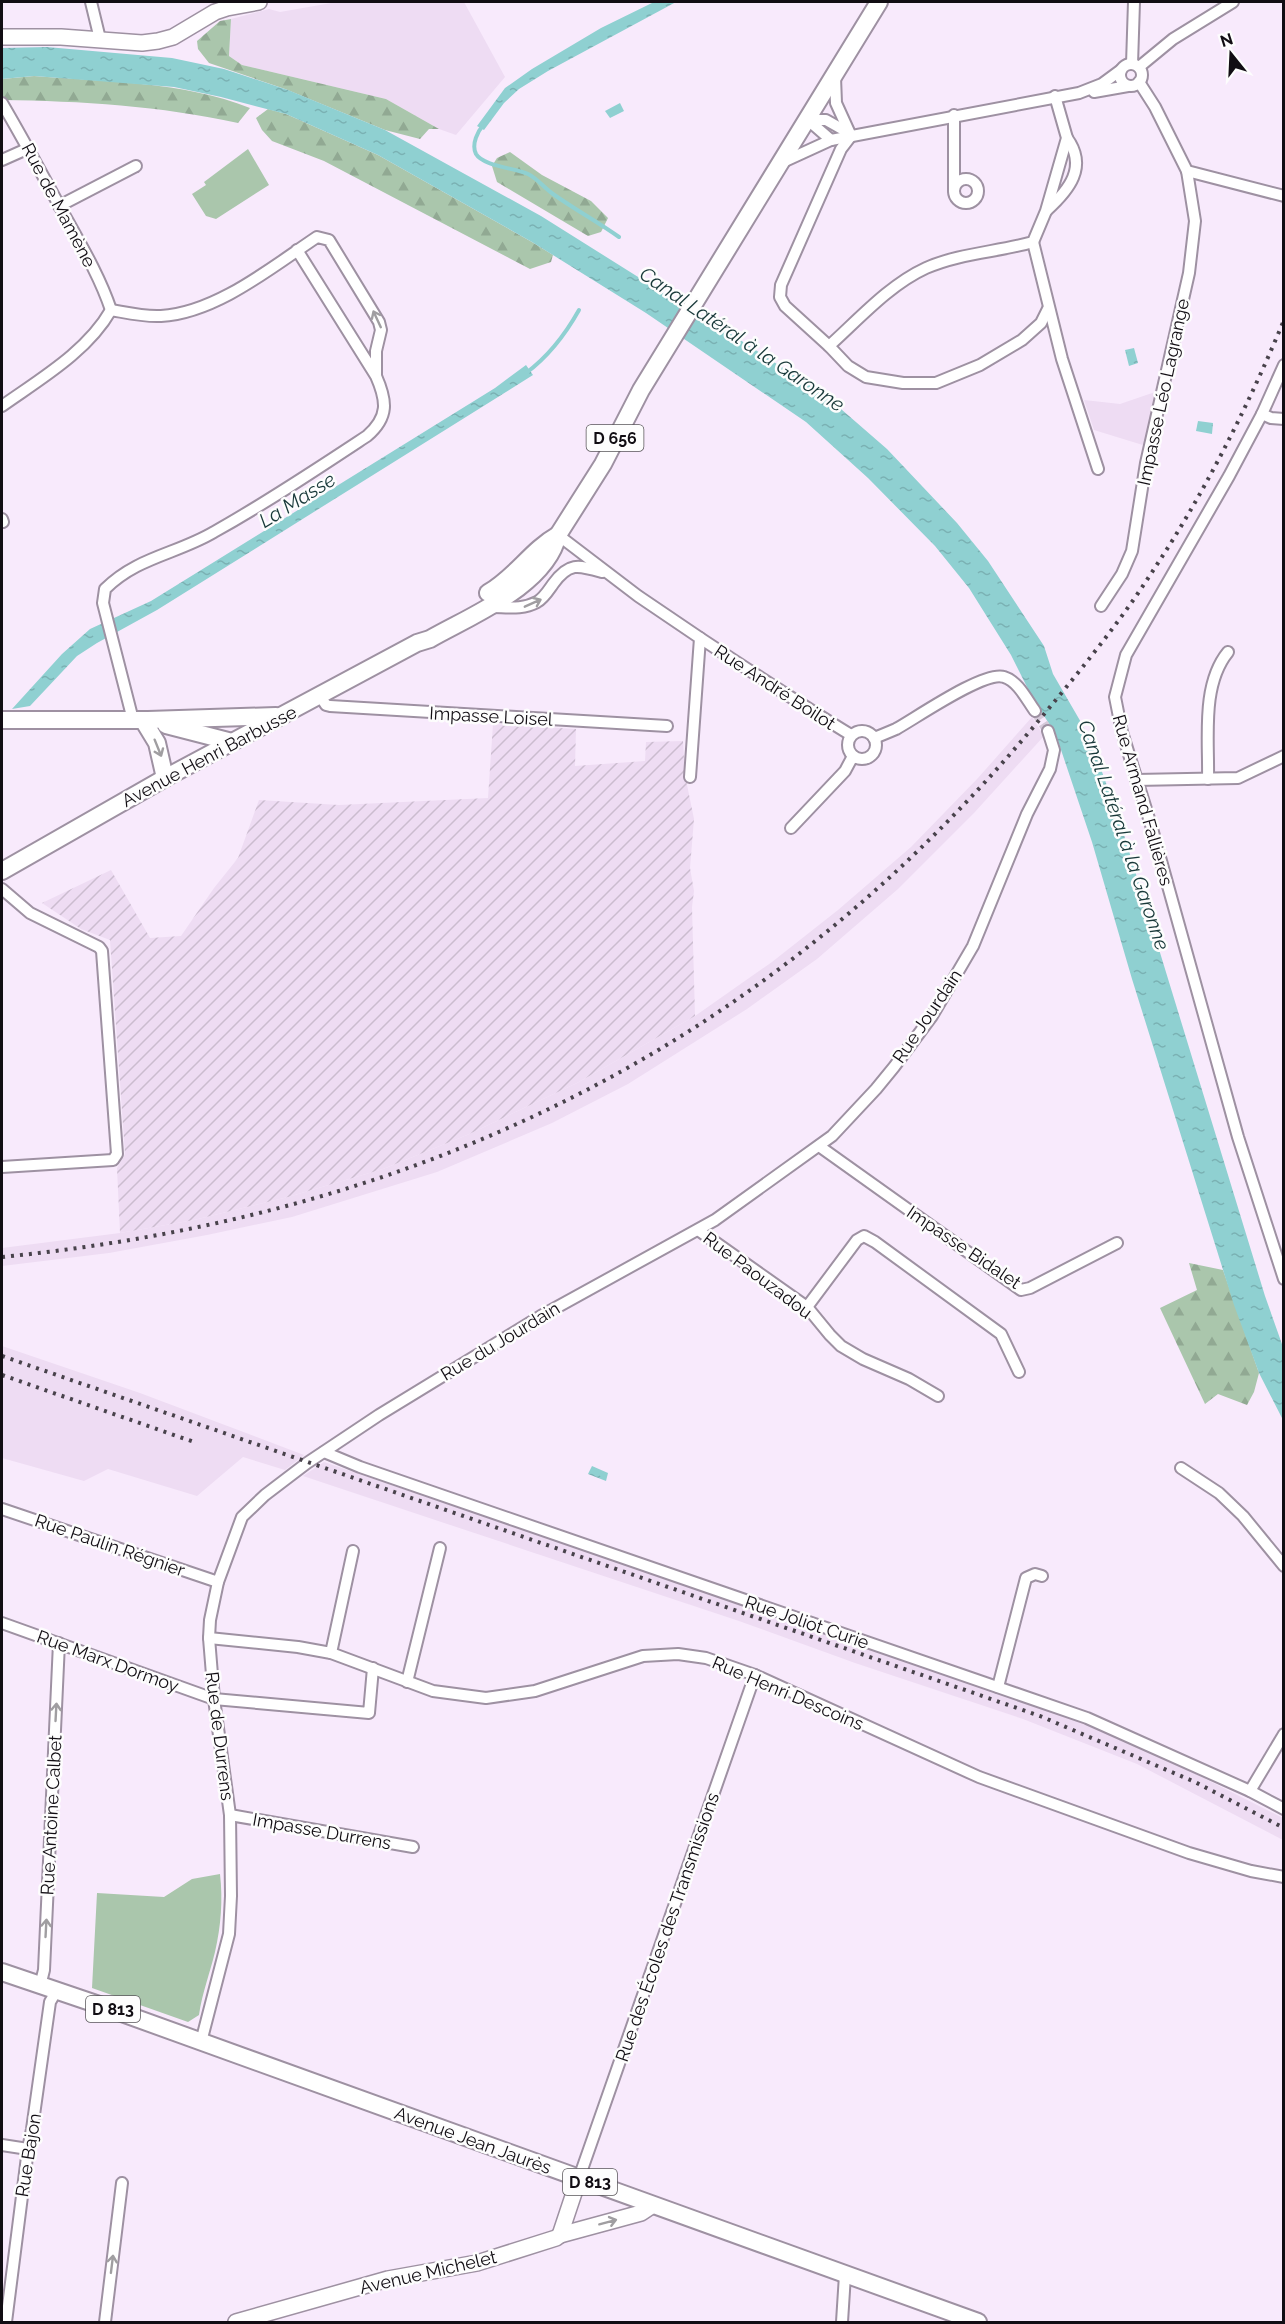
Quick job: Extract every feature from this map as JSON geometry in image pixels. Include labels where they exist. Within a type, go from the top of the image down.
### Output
[{"type":"main road","name":"D 656","points":[[782,162],[879,2]]},
{"type":"main road","name":"Avenue Henri Barbusse","points":[[2,871],[165,778],[417,643],[430,639],[526,583],[548,559],[558,535],[603,464],[641,390],[782,162]]},
{"type":"main road","name":"Avenue Henri Barbusse","points":[[417,643],[425,631],[505,584],[542,544],[558,535]]},
{"type":"main road","points":[[493,603],[505,584]]},
{"type":"main road","name":"D 656","points":[[2,720],[141,720],[283,716]]},
{"type":"main road","points":[[219,718],[236,740]]},
{"type":"main road","name":"D 656","points":[[141,720],[236,740]]},
{"type":"main road","points":[[141,720],[157,743],[165,778]]},
{"type":"main road","name":"Avenue Jean Jaurès","points":[[2,1972],[978,2322]]},
{"type":"street","points":[[91,2],[100,39]]},
{"type":"street","points":[[2,38],[61,37],[142,43],[158,41],[173,37],[207,16],[227,8],[259,2]]},
{"type":"street","points":[[1134,2],[1135,66]]},
{"type":"street","points":[[1135,66],[1173,39],[1233,2]]},
{"type":"street","points":[[782,162],[831,140],[850,135],[1055,96],[1079,93],[1128,86],[1134,86],[1139,82],[1142,73],[1135,66],[1125,65],[1102,84],[1079,93]]},
{"type":"street","points":[[1121,70],[1120,79],[1128,86]]},
{"type":"street","points":[[835,74],[836,104],[850,135]]},
{"type":"street","name":"Impasse Léo Lagrange","points":[[1101,606],[1122,574],[1132,551],[1146,463],[1189,273],[1195,222],[1187,171],[1155,107],[1139,82]]},
{"type":"street","points":[[1046,210],[1059,199],[1076,174],[1077,166],[1055,96]]},
{"type":"street","name":"Rue de Mamène","points":[[2,103],[29,148],[104,290],[111,310]]},
{"type":"street","points":[[954,115],[954,190]]},
{"type":"street","points":[[808,120],[826,120],[850,135]]},
{"type":"street","points":[[808,120],[831,140]]},
{"type":"street","points":[[850,135],[841,149],[781,285],[780,297],[785,306],[848,366],[866,377],[903,383],[936,383],[980,365],[1022,340],[1041,323],[1048,309]]},
{"type":"street","points":[[1067,138],[1046,210],[1033,242],[1062,359],[1098,469]]},
{"type":"street","points":[[2,160],[29,148]]},
{"type":"street","points":[[59,206],[136,166]]},
{"type":"street","points":[[1187,171],[1284,196]]},
{"type":"street","points":[[2,406],[58,366],[101,327],[111,310],[141,316],[163,316],[190,311],[214,302],[317,237],[329,240],[379,322],[381,330],[376,376]]},
{"type":"street","points":[[829,346],[892,290],[927,267],[957,258],[1004,250],[1033,242]]},
{"type":"street","points":[[141,720],[115,648],[103,603],[105,589],[129,570],[155,556],[183,548],[216,532],[375,429],[382,418],[385,406],[384,394],[376,376],[297,250]]},
{"type":"street","points":[[358,346],[367,348],[378,344]]},
{"type":"street","name":"Rue Armand Fallières","points":[[1284,364],[1262,414],[1126,655],[1115,697],[1136,780],[1151,825],[1238,1137],[1284,1280]]},
{"type":"street","points":[[1262,414],[1271,418],[1284,419]]},
{"type":"street","name":"Rue André Boilot","points":[[558,535],[700,638],[762,677],[806,709],[851,735]]},
{"type":"street","points":[[477,613],[490,607],[514,608],[536,603],[544,597],[559,577],[572,567],[580,566],[609,574]]},
{"type":"street","name":"Rue André Boilot","points":[[690,777],[700,638]]},
{"type":"street","points":[[1208,779],[1210,699],[1221,661],[1227,652]]},
{"type":"street","points":[[874,738],[894,730],[978,682],[993,676],[1003,676],[1012,681],[1035,711]]},
{"type":"street","name":"Impasse Loisel","points":[[320,696],[326,705],[330,706],[667,726]]},
{"type":"street","points":[[861,730],[870,733],[874,738],[876,745],[873,754],[865,759],[853,756],[847,746],[851,735],[861,730]]},
{"type":"street","name":"Rue Jourdain","points":[[698,1230],[819,1146],[876,1089],[932,1016],[973,946],[1027,814],[1050,769],[1054,750],[1048,731]]},
{"type":"street","points":[[791,828],[845,771],[853,756]]},
{"type":"street","points":[[1136,780],[1238,778],[1284,756]]},
{"type":"street","points":[[2,889],[30,913],[99,947],[102,951],[117,1154],[113,1160],[2,1167]]},
{"type":"street","name":"Impasse Bidalet","points":[[819,1146],[1022,1290],[1117,1243]]},
{"type":"street","name":"Rue Paouzadou","points":[[698,1230],[807,1307],[842,1346],[863,1359],[909,1379],[938,1396]]},
{"type":"street","name":"Rue du Jourdain","points":[[307,1463],[451,1370],[541,1316],[698,1230]]},
{"type":"street","points":[[807,1307],[857,1240],[864,1236],[1001,1334],[1019,1372]]},
{"type":"street","name":"Rue Joliot Curie","points":[[324,1452],[1087,1718],[1250,1791],[1284,1809]]},
{"type":"street","name":"Rue de Durrens","points":[[201,2042],[229,1934],[231,1896],[231,1815],[214,1699],[209,1638],[210,1620],[218,1582],[242,1517],[265,1495],[307,1463]]},
{"type":"street","points":[[1181,1468],[1219,1494],[1243,1516],[1284,1566]]},
{"type":"street","name":"Rue Paulin Régnier","points":[[2,1509],[218,1582]]},
{"type":"street","points":[[407,1682],[440,1548]]},
{"type":"street","points":[[331,1653],[353,1551]]},
{"type":"street","points":[[998,1687],[1026,1578],[1035,1574],[1042,1576]]},
{"type":"street","name":"Rue Marx Dormoy","points":[[2,1623],[214,1699],[369,1713],[373,1668]]},
{"type":"street","name":"Rue Henri Descoins","points":[[209,1638],[298,1647],[331,1653],[433,1691],[457,1696],[486,1698],[535,1691],[643,1656],[678,1654],[706,1658],[755,1676],[979,1777],[1189,1853],[1251,1871],[1284,1877]]},
{"type":"street","name":"Rue Antoine Calbet","points":[[40,1986],[44,1970],[59,1643]]},
{"type":"street","name":"Rue des Écoles des Transmissions","points":[[579,2178],[755,1676]]},
{"type":"street","points":[[1250,1791],[1284,1734]]},
{"type":"street","name":"Impasse Durrens","points":[[231,1815],[413,1847]]},
{"type":"street","name":"Rue Bajon","points":[[6,2322],[50,2002],[57,1990]]},
{"type":"street","points":[[2,2145],[28,2149]]},
{"type":"street","points":[[431,2272],[552,2230],[556,2225],[567,2187],[558,2170]]},
{"type":"street","points":[[560,2235],[579,2178]]},
{"type":"street","points":[[105,2322],[122,2183]]},
{"type":"street","name":"Avenue Michelet","points":[[236,2322],[388,2279],[477,2263],[549,2241],[560,2235],[642,2213],[653,2205]]},
{"type":"street","points":[[842,2322],[845,2275]]},
{"type":"shaded area","points":[[337,2],[464,2],[505,77],[456,135],[439,129],[386,99],[242,65],[229,56],[231,19],[269,9],[280,12]]},
{"type":"shaded area","points":[[1158,391],[1146,446],[1094,430],[1084,400],[1120,404]]},
{"type":"shaded area","points":[[1032,717],[1044,736],[974,813],[898,889],[817,959],[747,1009],[628,1084],[552,1123],[437,1172],[292,1217],[109,1253],[2,1266],[2,1248],[120,1233],[194,1220],[288,1197],[383,1169],[467,1135],[577,1083],[695,1016],[772,962],[838,910],[911,847],[978,778]]},
{"type":"shaded area","points":[[493,724],[576,729],[575,766],[645,761],[646,742],[683,741],[685,775],[694,819],[690,868],[694,891],[692,907],[695,1016],[577,1083],[467,1135],[383,1169],[288,1197],[194,1220],[120,1233],[117,1168],[125,1154],[110,940],[81,929],[42,903],[111,870],[150,938],[181,936],[238,858],[259,800],[339,805],[488,798]]},
{"type":"shaded area","points":[[2,1346],[140,1393],[304,1455],[285,1470],[243,1457],[197,1496],[108,1469],[84,1481],[2,1458]]},
{"type":"shaded area","points":[[324,1462],[928,1667],[1078,1721],[1156,1754],[1283,1818],[1283,1840],[1137,1764],[1023,1719],[855,1663],[739,1621],[303,1476]]},
{"type":"green space","points":[[231,19],[229,56],[242,65],[386,99],[439,129],[429,129],[420,139],[385,130],[285,89],[209,63],[198,49],[197,41],[220,21]]},
{"type":"green space","points":[[34,76],[144,84],[198,92],[250,108],[238,123],[180,112],[121,106],[2,100],[2,79]]},
{"type":"green space","points":[[268,109],[286,114],[378,155],[532,242],[553,255],[551,262],[530,269],[324,161],[272,141],[262,130],[256,118]]},
{"type":"green space","points":[[248,149],[269,185],[216,219],[206,216],[192,194],[206,185],[204,182]]},
{"type":"green space","points":[[510,152],[542,175],[591,201],[608,218],[601,232],[588,236],[497,182],[492,166],[497,158]]},
{"type":"green space","points":[[1189,1263],[1223,1270],[1259,1373],[1254,1392],[1247,1405],[1218,1394],[1205,1404],[1160,1308],[1197,1290]]},
{"type":"green space","points":[[220,1874],[219,1933],[199,2015],[188,2022],[92,1988],[97,1893],[164,1897],[192,1879]]},
{"type":"water","points":[[654,2],[676,2],[519,89],[504,103],[484,130],[477,126],[505,88],[532,69],[601,28]]},
{"type":"water","name":"Canal Latéral à la Garonne","points":[[47,47],[172,58],[224,69],[288,90],[385,130],[541,216],[714,323],[826,396],[887,449],[957,523],[988,561],[1044,646],[1053,674],[1082,724],[1096,755],[1121,825],[1265,1296],[1283,1347],[1283,1420],[1259,1373],[1234,1305],[1132,979],[1092,842],[1056,735],[1031,695],[1011,655],[969,588],[935,546],[868,478],[806,422],[646,313],[532,242],[378,155],[286,114],[174,87],[34,76],[2,79],[2,48]]},
{"type":"water","points":[[620,103],[624,111],[610,118],[605,111]]},
{"type":"water","points":[[1134,348],[1138,363],[1129,366],[1125,350]]},
{"type":"water","points":[[526,365],[533,375],[157,610],[97,643],[77,656],[30,706],[12,709],[62,654],[90,629],[151,601],[495,388]]},
{"type":"water","points":[[1198,421],[1213,423],[1212,434],[1196,431]]},
{"type":"water","points":[[592,1466],[608,1473],[606,1481],[588,1474]]},
{"type":"waterway","points":[[484,124],[475,142],[476,154],[480,158],[492,164],[528,174],[553,194],[619,237]]},
{"type":"waterway","name":"La Masse","points":[[526,373],[556,344],[579,310]]},
{"type":"tunnel","points":[[1035,711],[1048,731]]},
{"type":"railway","points":[[2,1257],[157,1235],[305,1201],[446,1154],[580,1093],[707,1020],[827,932],[939,830],[1045,713],[1089,660],[1143,585],[1192,508],[1257,383],[1284,320]]},
{"type":"railway","points":[[2,1356],[1040,1716],[1195,1782],[1284,1828]]},
{"type":"railway","points":[[2,1375],[194,1442]]}]
